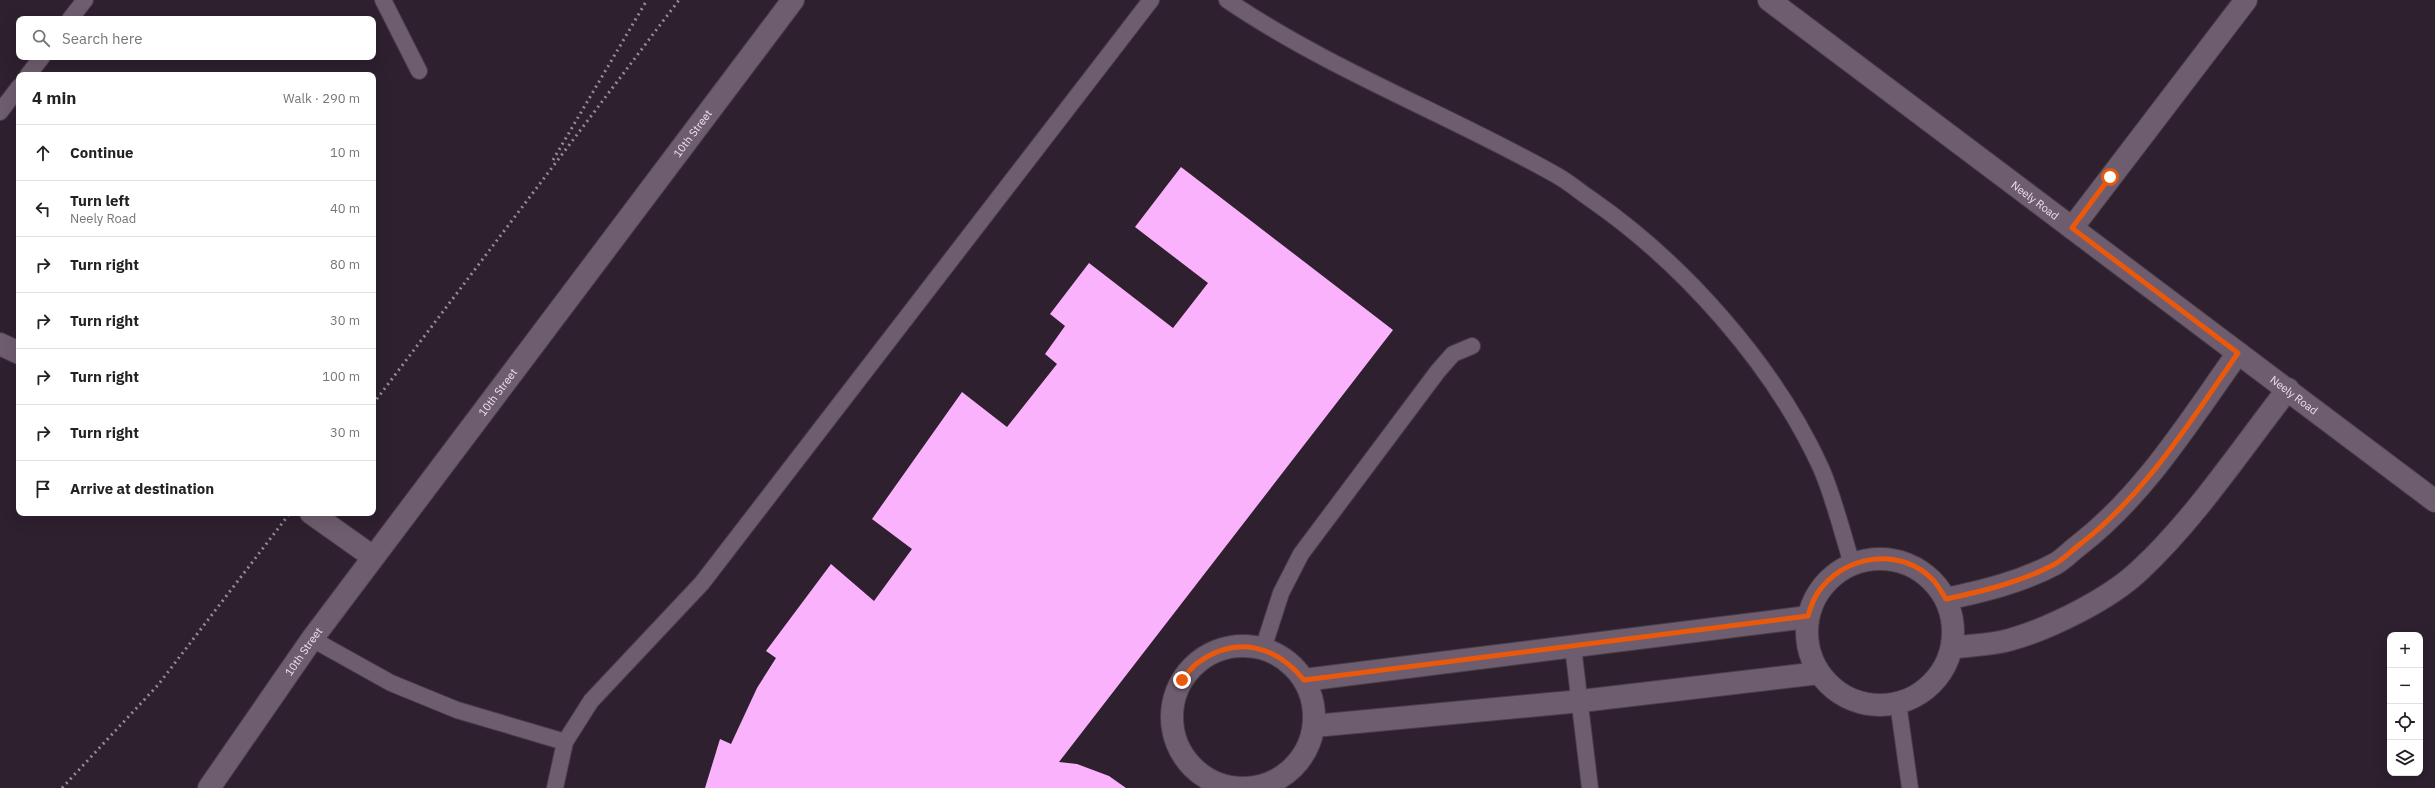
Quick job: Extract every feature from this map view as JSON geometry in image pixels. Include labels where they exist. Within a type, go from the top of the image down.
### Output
[{"type":"street","name":"10th Street","points":[[208,788],[312,638],[793,0]]},
{"type":"street","name":"Neely Road","points":[[1769,0],[2435,501]]},
{"type":"street","points":[[2072,228],[2246,0]]},
{"type":"street","points":[[0,344],[16,352]]},
{"type":"street","points":[[1946,599],[2020,580],[2056,563],[2090,537],[2123,506],[2161,460],[2238,353]]},
{"type":"street","points":[[1952,648],[2009,640],[2059,621],[2100,598],[2139,572],[2175,534],[2288,389]]},
{"type":"street","points":[[315,516],[373,557]]},
{"type":"street","points":[[1873,558],[1895,560],[1909,565],[1934,581],[1946,599],[1952,615],[1952,648],[1945,667],[1933,683],[1917,695],[1898,703],[1880,706],[1863,703],[1846,697],[1831,687],[1819,673],[1810,656],[1806,637],[1808,616],[1816,594],[1831,576],[1852,564],[1873,558]]},
{"type":"street","points":[[1304,680],[1808,616]]},
{"type":"street","points":[[1240,646],[1263,649],[1279,656],[1293,667],[1304,680],[1313,705],[1314,726],[1307,749],[1294,767],[1275,781],[1253,788],[1230,788],[1208,780],[1190,766],[1178,746],[1172,724],[1174,701],[1182,680],[1198,662],[1217,651],[1240,646]]},
{"type":"street","points":[[1314,726],[1581,701],[1819,673]]},
{"type":"lane","points":[[72,16],[85,0]]},
{"type":"lane","points":[[383,0],[419,71]]},
{"type":"lane","points":[[555,788],[565,742],[591,701],[702,583],[1151,0]]},
{"type":"lane","points":[[1227,0],[1360,76],[1558,176],[1625,223],[1689,281],[1738,337],[1786,404],[1821,468],[1852,564]]},
{"type":"lane","points":[[30,72],[40,60]]},
{"type":"lane","points":[[0,112],[16,91]]},
{"type":"lane","points":[[1263,649],[1281,593],[1301,554],[1438,371],[1453,354],[1472,346]]},
{"type":"lane","points":[[312,638],[391,683],[450,707],[565,742]]},
{"type":"lane","points":[[1573,646],[1581,701],[1590,788]]},
{"type":"lane","points":[[1898,703],[1910,788]]},
{"type":"building","points":[[1181,167],[1393,330],[1059,762],[1077,764],[1109,776],[1126,788],[705,788],[720,739],[731,744],[757,688],[776,658],[766,651],[831,564],[874,601],[912,549],[872,519],[962,392],[1007,427],[1057,364],[1045,354],[1065,326],[1050,314],[1089,263],[1173,328],[1208,283],[1135,227]]},
{"type":"railway","points":[[553,160],[647,0]]},
{"type":"railway","points":[[376,400],[679,0]]},
{"type":"railway","points":[[62,788],[158,685],[288,516]]},
{"type":"route","points":[[1182,680],[1198,662],[1217,651],[1240,646],[1263,649],[1279,656],[1293,667],[1304,680],[1808,616],[1816,594],[1831,576],[1852,564],[1873,558],[1895,560],[1916,568],[1934,581],[1946,599],[2020,580],[2056,563],[2090,537],[2123,506],[2161,460],[2238,353],[2072,228],[2110,177]]}]
